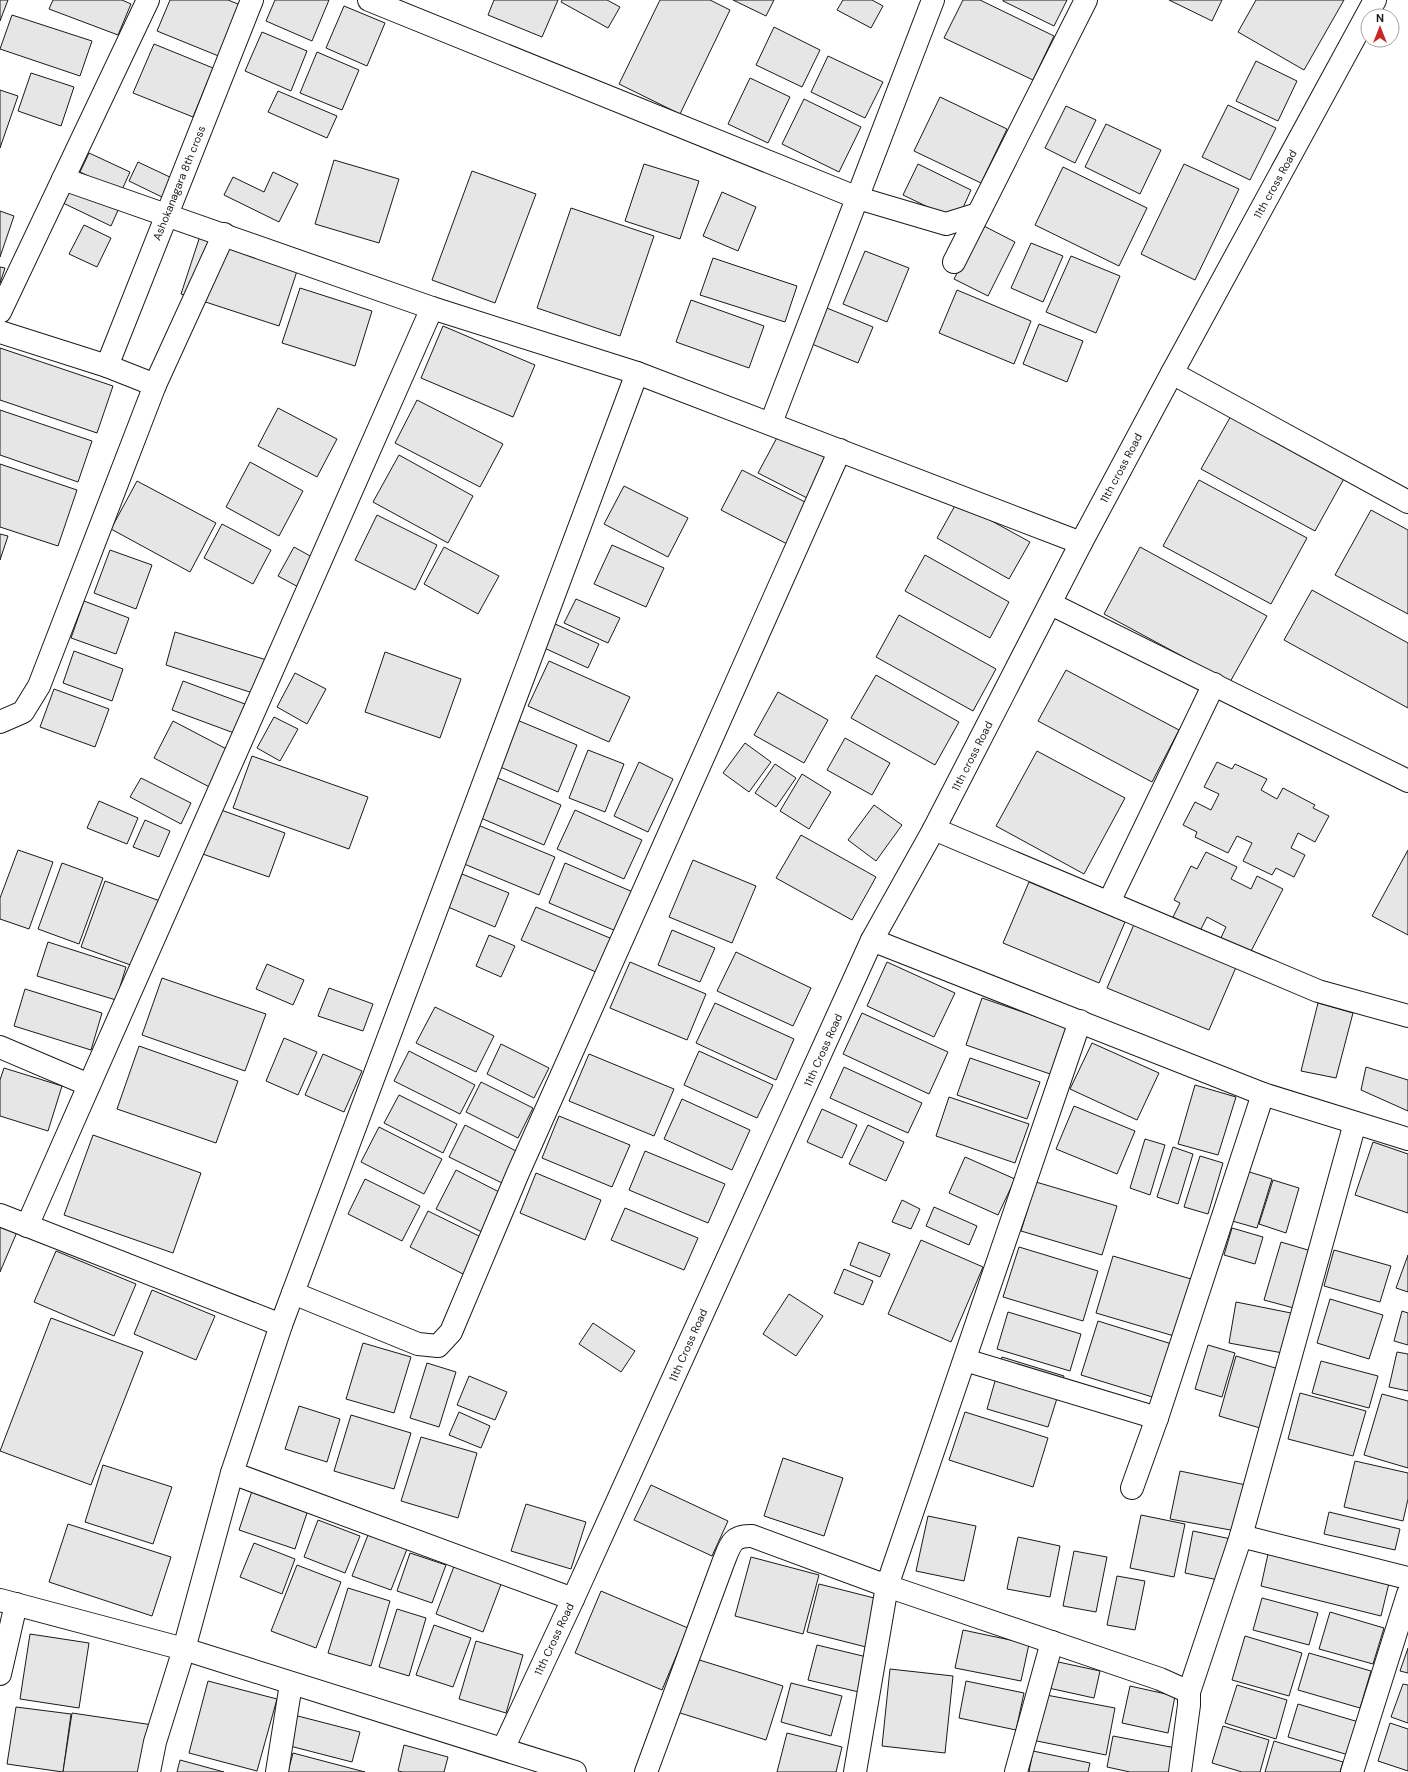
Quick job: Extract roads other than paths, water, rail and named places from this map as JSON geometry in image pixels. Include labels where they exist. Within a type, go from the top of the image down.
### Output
[{"type":"street","points":[[0,312],[148,0]]},
{"type":"street","name":"Ashokanagara 8th cross","points":[[107,366],[252,0]]},
{"type":"street","points":[[368,0],[858,198],[946,224],[978,214]]},
{"type":"street","points":[[771,423],[933,0]]},
{"type":"street","points":[[954,262],[1086,0]]},
{"type":"street","name":"11th cross Road","points":[[872,940],[934,829],[1051,604],[1081,543],[1172,373],[1376,0]]},
{"type":"street","points":[[63,179],[167,214],[432,308],[637,373],[771,423],[1081,543]]},
{"type":"street","points":[[0,722],[23,712],[39,686],[155,385],[224,234]]},
{"type":"street","points":[[27,1226],[432,308]]},
{"type":"street","points":[[0,332],[107,366],[155,385]]},
{"type":"street","points":[[149,1772],[155,1742],[184,1649],[232,1473],[281,1325],[637,373]]},
{"type":"street","points":[[1172,373],[1408,502]]},
{"type":"street","points":[[293,1293],[418,1344],[438,1346],[451,1332],[522,1165],[840,450]]},
{"type":"street","points":[[1051,604],[1408,781]]},
{"type":"street","points":[[1109,902],[1214,684]]},
{"type":"street","points":[[934,829],[1318,991],[1408,1016]]},
{"type":"street","points":[[872,940],[1263,1094],[1408,1139]]},
{"type":"street","name":"11th Cross Road","points":[[503,1749],[573,1599],[872,940]]},
{"type":"street","points":[[855,1772],[887,1586],[1080,1021]]},
{"type":"street","points":[[0,1048],[89,1085]]},
{"type":"street","points":[[1132,1488],[1157,1418],[1263,1094]]},
{"type":"street","points":[[1180,1772],[1189,1705],[1189,1692],[1241,1536],[1355,1123]]},
{"type":"street","points":[[0,1215],[281,1325]]},
{"type":"street","points":[[965,1360],[1157,1418]]},
{"type":"street","points":[[232,1473],[573,1599]]},
{"type":"street","points":[[646,1772],[732,1541],[742,1536],[752,1536],[887,1586],[1160,1679],[1189,1692]]},
{"type":"street","points":[[1241,1536],[1408,1578]]},
{"type":"street","points":[[1352,1772],[1408,1594]]},
{"type":"street","points":[[0,1674],[8,1602],[184,1649],[291,1684],[575,1772]]},
{"type":"street","points":[[1016,1772],[1052,1642]]},
{"type":"street","points":[[277,1772],[291,1684]]}]
